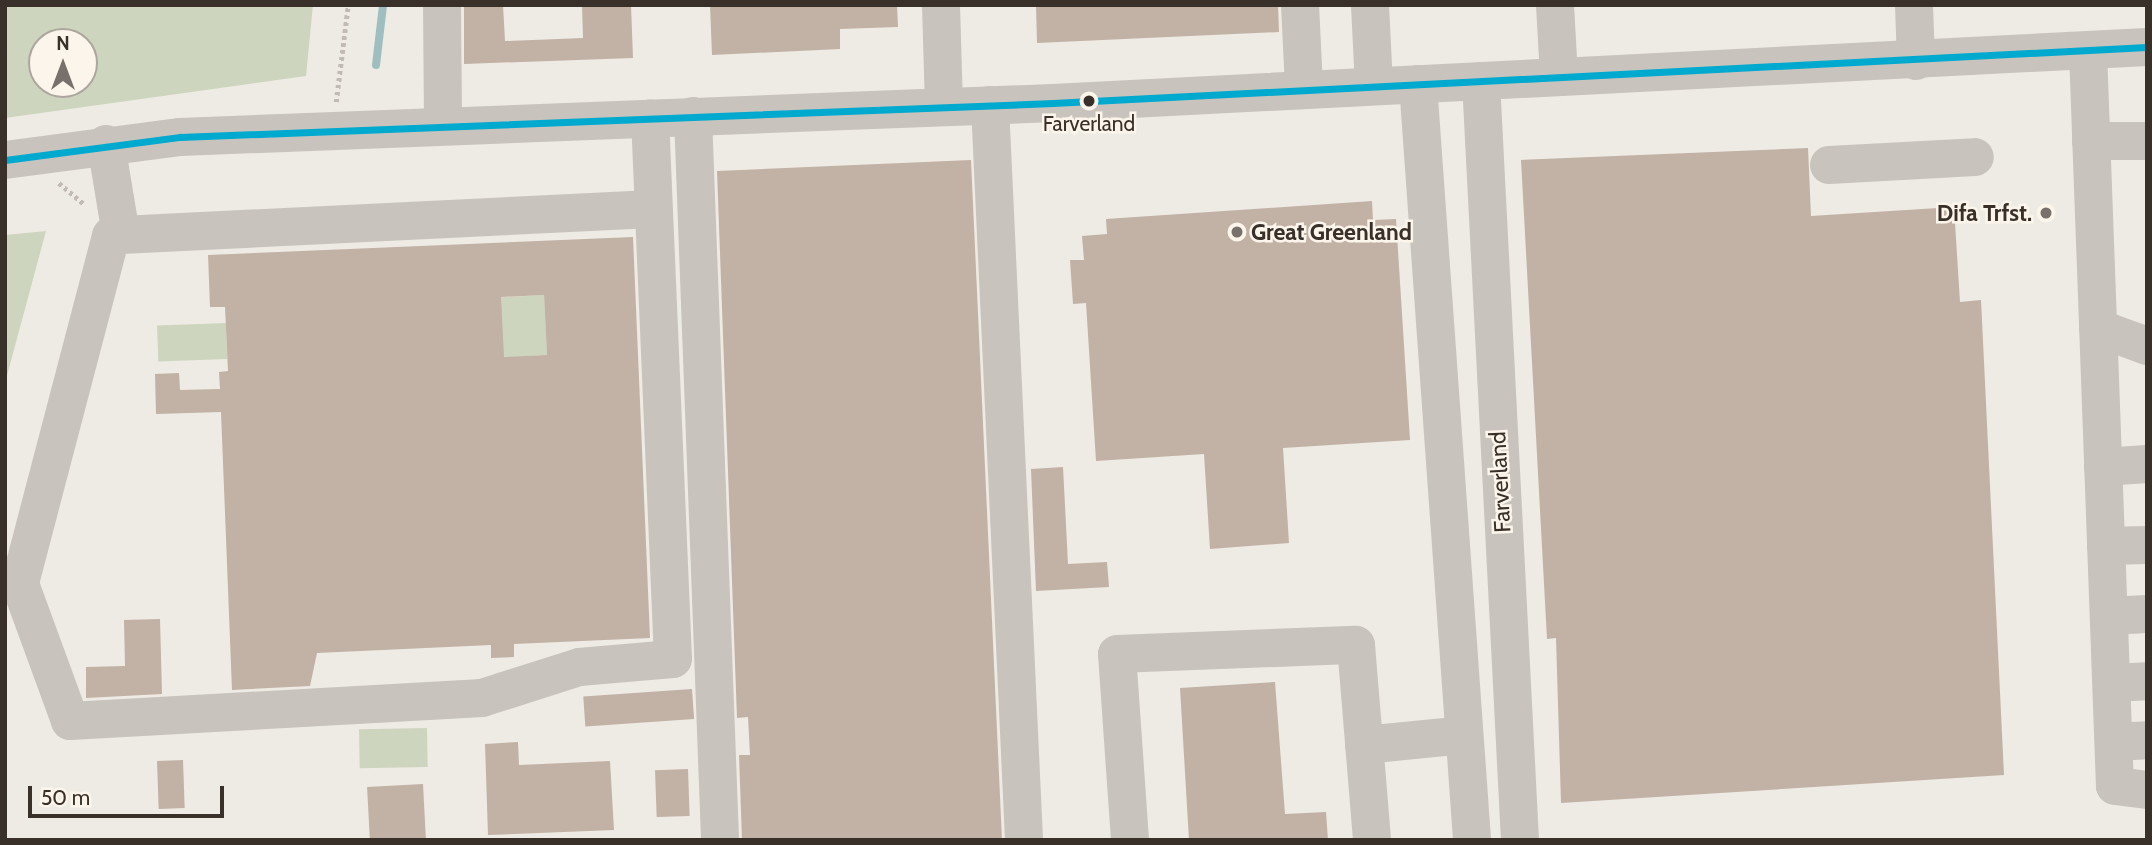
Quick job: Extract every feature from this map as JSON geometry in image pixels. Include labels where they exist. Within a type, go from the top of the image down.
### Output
[{"type":"street","points":[[442,5],[443,126]]},
{"type":"street","points":[[941,5],[943,106]]},
{"type":"street","points":[[1300,5],[1304,88]]},
{"type":"street","points":[[1370,5],[1374,86]]},
{"type":"street","points":[[1555,5],[1559,78]]},
{"type":"street","points":[[1914,5],[1916,61]]},
{"type":"street","points":[[5,160],[106,144],[332,130],[990,105],[1916,61],[2147,47]]},
{"type":"street","points":[[2088,51],[2109,616],[2129,682],[2130,741],[2115,786],[2147,790]]},
{"type":"street","name":"Farverland","points":[[1481,81],[1520,840]]},
{"type":"street","points":[[1418,84],[1472,840]]},
{"type":"street","points":[[990,105],[1024,840]]},
{"type":"street","points":[[693,116],[720,840]]},
{"type":"street","points":[[650,118],[673,659],[579,667],[481,698],[70,720],[20,583],[111,236],[652,209]]},
{"type":"street","points":[[2091,141],[2147,141]]},
{"type":"street","points":[[106,144],[121,235]]},
{"type":"street","points":[[1829,165],[1975,157]]},
{"type":"street","points":[[2098,328],[2147,347],[2147,369]]},
{"type":"street","points":[[2104,467],[2147,464]]},
{"type":"street","points":[[1448,507],[1501,505]]},
{"type":"street","points":[[2106,546],[2147,544]]},
{"type":"street","points":[[2109,616],[2147,614]]},
{"type":"street","points":[[1130,840],[1117,654],[1356,645],[1372,840]]},
{"type":"street","points":[[1364,745],[1464,735]]},
{"type":"path","points":[[332,130],[348,5]]},
{"type":"green space","points":[[5,5],[313,5],[306,76],[5,118]]},
{"type":"green space","points":[[46,231],[5,383],[5,235]]},
{"type":"green space","points":[[544,295],[547,355],[471,359],[468,299]]},
{"type":"green space","points":[[226,323],[227,359],[158,361],[157,325]]},
{"type":"green space","points":[[427,728],[428,767],[360,768],[359,729]]},
{"type":"building","points":[[464,5],[503,5],[505,41],[583,38],[582,5],[631,5],[633,58],[464,64]]},
{"type":"building","points":[[710,5],[897,5],[898,27],[840,29],[840,49],[712,55]]},
{"type":"building","points":[[1036,5],[1278,5],[1279,32],[1037,43]]},
{"type":"building","points":[[1808,148],[1811,216],[1954,207],[1960,302],[1981,300],[2004,775],[1561,803],[1556,638],[1547,639],[1521,160]]},
{"type":"building","points":[[971,160],[1002,840],[742,840],[739,755],[750,755],[748,717],[737,718],[717,171]]},
{"type":"building","points":[[1372,201],[1373,220],[1396,219],[1410,440],[1283,448],[1289,543],[1210,549],[1204,454],[1096,461],[1086,303],[1073,304],[1070,260],[1084,260],[1082,236],[1107,234],[1106,219]]},
{"type":"building","points":[[633,237],[650,638],[514,644],[514,657],[491,658],[491,645],[317,653],[310,686],[232,690],[221,412],[156,414],[155,374],[179,373],[180,390],[220,389],[219,372],[228,371],[225,307],[210,307],[208,255]],"holes":[[[544,295],[547,355],[504,357],[501,297]]]},
{"type":"building","points":[[1063,467],[1068,564],[1107,562],[1109,587],[1036,591],[1031,469]]},
{"type":"building","points":[[160,619],[162,694],[86,698],[86,667],[125,666],[124,620]]},
{"type":"building","points":[[1275,682],[1285,814],[1326,812],[1328,840],[1189,840],[1180,688]]},
{"type":"building","points":[[692,689],[694,719],[585,727],[583,697]]},
{"type":"building","points":[[518,742],[519,765],[610,761],[614,830],[488,835],[485,744]]},
{"type":"building","points":[[183,760],[185,808],[159,809],[157,761]]},
{"type":"building","points":[[688,769],[690,816],[657,817],[655,770]]},
{"type":"building","points":[[423,784],[426,840],[370,840],[367,787]]},
{"type":"waterway","points":[[376,65],[383,5]]},
{"type":"transit line","points":[[5,160],[180,137],[1053,103],[2147,47]]},
{"type":"place","name":"Farverland","points":[[1089,101]]},
{"type":"place","name":"Difa Trfst.","points":[[2046,213]]},
{"type":"place","name":"Great Greenland","points":[[1237,232]]}]
